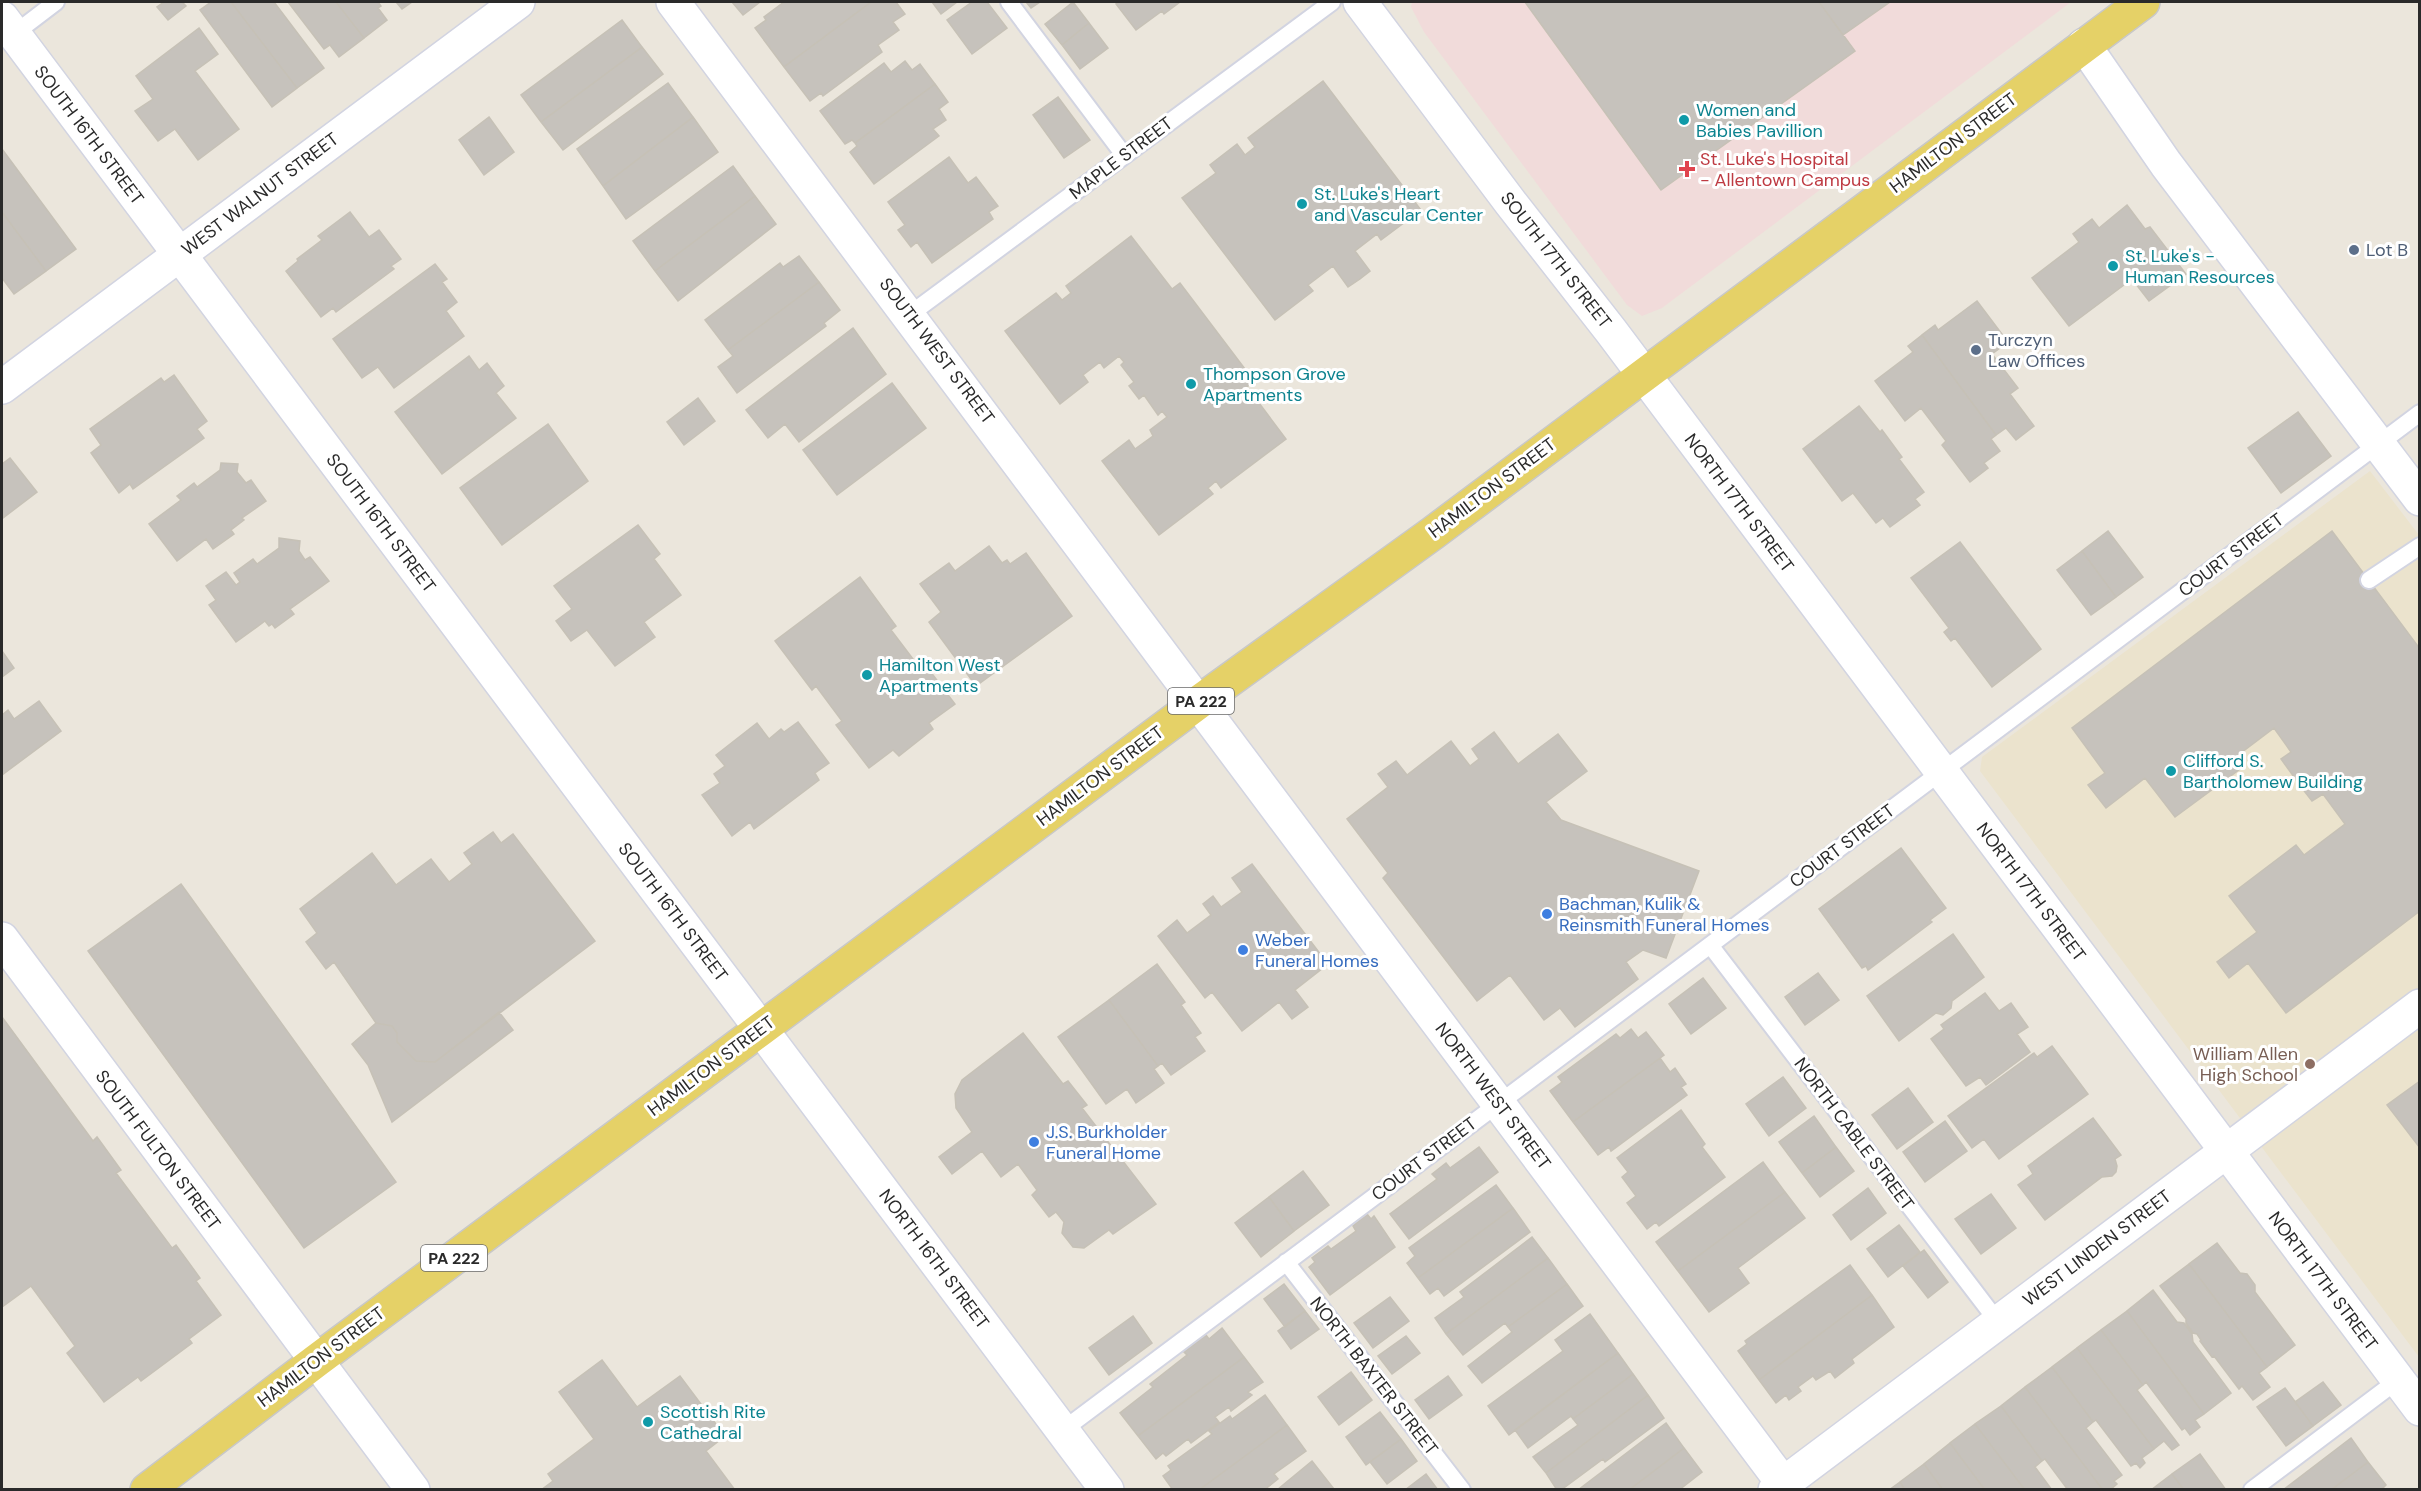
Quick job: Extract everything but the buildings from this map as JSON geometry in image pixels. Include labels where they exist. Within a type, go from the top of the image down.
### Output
[{"type":"main road","name":"HAMILTON STREET","points":[[147,1490],[316,1361],[1199,702],[1433,533],[2142,2]]},
{"type":"street","name":"WEST WALNUT STREET","points":[[2,387],[518,2]]},
{"type":"street","name":"SOUTH WEST STREET","points":[[673,2],[1199,702]]},
{"type":"street","name":"SOUTH 17TH STREET","points":[[1360,2],[1643,374]]},
{"type":"street","name":"SOUTH 16TH STREET","points":[[8,26],[761,1029]]},
{"type":"street","points":[[2084,45],[2166,164],[2420,499]]},
{"type":"street","name":"NORTH 17TH STREET","points":[[1643,374],[2420,1409]]},
{"type":"street","name":"NORTH WEST STREET","points":[[1199,702],[1782,1488]]},
{"type":"street","name":"SOUTH FULTON STREET","points":[[2,939],[413,1490]]},
{"type":"street","name":"WEST LINDEN STREET","points":[[1782,1488],[1998,1322],[2420,1006]]},
{"type":"street","name":"NORTH 16TH STREET","points":[[761,1029],[1107,1490]]},
{"type":"lane","points":[[8,26],[56,2]]},
{"type":"lane","points":[[1009,2],[1124,156]]},
{"type":"lane","name":"MAPLE STREET","points":[[909,315],[1332,2]]},
{"type":"lane","name":"COURT STREET","points":[[1063,1430],[2420,413]]},
{"type":"lane","points":[[2369,580],[2420,546]]},
{"type":"lane","name":"NORTH CABLE STREET","points":[[1710,945],[1998,1322]]},
{"type":"lane","name":"NORTH BAXTER STREET","points":[[1286,1262],[1462,1490]]},
{"type":"lane","points":[[2252,1490],[2398,1380]]},
{"type":"shaded area","name":"St. Luke's Hospital - Allentown Campus","points":[[1412,2],[2071,2],[1662,308],[1642,316],[1627,305],[1424,32],[1411,7]]},
{"type":"shaded area","name":"William Allen High School","points":[[2370,471],[2419,535],[2419,1357],[1980,771],[1982,757]]},
{"type":"place","name":"Women and Babies Pavillion","points":[[1684,120]]},
{"type":"place","name":"St. Luke's Hospital - Allentown Campus","points":[[1687,169]]},
{"type":"place","name":"St. Luke's Heart and Vascular Center","points":[[1302,204]]},
{"type":"place","name":"Lot B","points":[[2354,250]]},
{"type":"place","name":"St. Luke's - Human Resources","points":[[2113,266]]},
{"type":"place","name":"Turczyn Law Offices","points":[[1976,350]]},
{"type":"place","name":"Thompson Grove Apartments","points":[[1191,384]]},
{"type":"place","name":"Hamilton West Apartments","points":[[867,675]]},
{"type":"place","name":"Clifford S. Bartholomew Building","points":[[2171,771]]},
{"type":"place","name":"Bachman, Kulik & Reinsmith Funeral Homes","points":[[1547,914]]},
{"type":"place","name":"Weber Funeral Homes","points":[[1243,950]]},
{"type":"place","name":"William Allen High School","points":[[2310,1064]]},
{"type":"place","name":"J.S. Burkholder Funeral Home","points":[[1034,1142]]},
{"type":"place","name":"Scottish Rite Cathedral","points":[[648,1422]]}]
